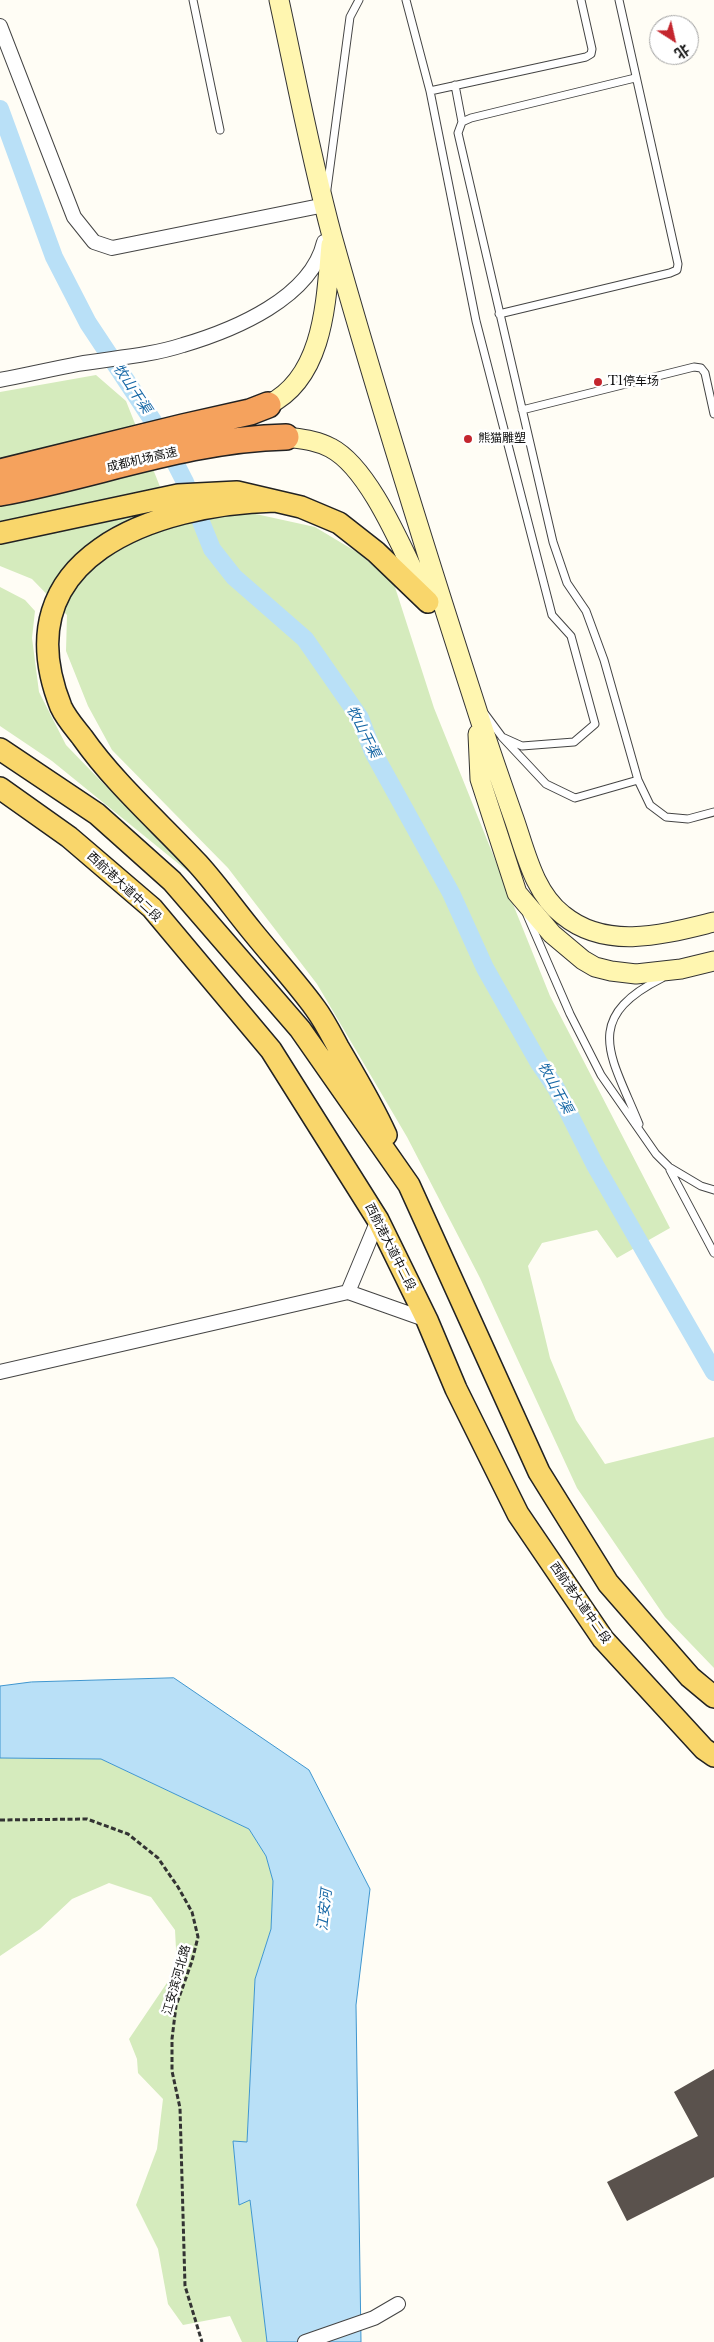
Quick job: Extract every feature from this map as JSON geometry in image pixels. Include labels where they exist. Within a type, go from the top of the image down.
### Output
[{"type":"highway","name":"成都机场高速","points":[[0,472],[250,412],[268,405]]},
{"type":"highway","name":"成都机场高速","points":[[0,494],[153,456],[263,438],[286,437]]},
{"type":"main road","points":[[280,0],[284,25],[331,230],[474,702],[536,880],[549,901],[564,917],[586,928],[614,936],[626,938],[655,935],[714,922]]},
{"type":"main road","points":[[268,405],[287,393],[297,383],[307,367],[315,348],[323,313],[331,230]]},
{"type":"main road","points":[[286,437],[304,439],[331,448],[359,473],[378,503],[466,676]]},
{"type":"main road","points":[[0,533],[144,502],[198,493],[237,492],[301,507],[329,518],[348,529],[376,552],[428,602]]},
{"type":"main road","points":[[275,501],[245,502],[205,508],[141,526],[123,534],[88,558],[67,582],[56,603],[48,634],[48,668],[62,710],[99,762],[199,866],[316,1009],[372,1104],[539,1472],[608,1583],[690,1677],[714,1697]]},
{"type":"main road","points":[[474,702],[480,778],[517,893],[552,934],[571,951],[595,967],[636,974],[681,969],[714,960]]},
{"type":"main road","points":[[0,749],[97,814],[172,881],[300,1029],[409,1185]]},
{"type":"main road","name":"西航港大道中二段","points":[[0,788],[69,837],[152,908],[271,1050],[378,1220],[427,1320],[456,1389],[518,1514],[603,1639],[704,1749],[714,1756]]},
{"type":"street","points":[[0,26],[74,217],[94,242],[112,248],[325,205]]},
{"type":"street","points":[[0,380],[79,364],[133,357],[183,345],[226,330],[280,301],[310,274],[320,258],[331,230]]},
{"type":"street","points":[[348,1292],[378,1220]]},
{"type":"street","points":[[0,1372],[348,1292],[427,1320]]},
{"type":"street","points":[[305,2342],[374,2318],[398,2304]]},
{"type":"lane","points":[[193,0],[220,130]]},
{"type":"lane","points":[[325,205],[350,17],[359,0]]},
{"type":"lane","points":[[406,0],[430,91],[476,320],[549,606],[552,615],[571,636],[595,724],[574,742],[522,746],[502,737]]},
{"type":"lane","points":[[430,91],[586,57],[591,54],[592,49],[581,0]]},
{"type":"lane","points":[[499,314],[677,270],[678,264],[619,0]]},
{"type":"lane","points":[[462,122],[471,118],[635,78]]},
{"type":"lane","points":[[454,85],[462,122],[458,133],[499,314],[553,542],[567,583],[586,611],[604,660],[638,780],[650,806],[666,817],[688,819],[714,812]]},
{"type":"lane","points":[[522,410],[694,367],[701,368],[705,373],[714,414]]},
{"type":"lane","points":[[474,702],[502,737],[546,784],[575,798],[638,780]]},
{"type":"lane","points":[[517,893],[570,1014],[601,1075],[642,1131],[656,1154],[669,1167],[701,1186],[714,1190]]},
{"type":"lane","points":[[642,1131],[610,1050],[610,1030],[616,1012],[625,1001],[649,984],[681,969]]},
{"type":"lane","points":[[669,1167],[714,1253]]},
{"type":"path","name":"江安滨河北路","points":[[0,1820],[87,1820],[128,1834],[158,1858],[178,1886],[192,1912],[198,1936],[176,2006],[172,2039],[172,2071],[180,2108],[185,2286],[202,2342]]},
{"type":"green space","points":[[96,375],[126,401],[174,522],[242,511],[315,527],[360,554],[394,584],[434,708],[550,996],[670,1228],[617,1258],[597,1230],[542,1243],[528,1266],[550,1358],[576,1420],[605,1464],[714,1437],[714,1668],[665,1617],[577,1488],[480,1278],[407,1137],[317,984],[228,868],[112,750],[88,706],[66,651],[67,615],[32,579],[0,566],[0,392]]},
{"type":"green space","points":[[0,587],[25,600],[35,611],[32,638],[39,692],[66,745],[190,873],[52,761],[0,726]]},
{"type":"green space","points":[[0,1758],[101,1759],[249,1829],[266,1856],[273,1881],[271,1929],[255,1979],[247,2142],[233,2142],[239,2204],[250,2200],[267,2342],[242,2342],[230,2316],[183,2325],[168,2304],[158,2249],[136,2205],[157,2149],[163,2099],[138,2073],[137,2059],[129,2039],[177,1968],[175,1930],[151,1897],[109,1883],[72,1899],[40,1929],[0,1956]]},
{"type":"water","name":"江安河","points":[[174,1678],[309,1770],[370,1889],[356,2005],[361,2342],[267,2342],[250,2200],[239,2205],[233,2141],[247,2142],[255,1979],[271,1929],[273,1881],[266,1856],[249,1829],[101,1759],[0,1758],[0,1686],[31,1682]]},
{"type":"building","points":[[714,2069],[714,2177],[627,2221],[607,2182],[698,2136],[674,2092]]},
{"type":"waterway","name":"牧山干渠","points":[[0,109],[54,257],[88,323],[157,427],[185,482],[212,549],[234,577],[305,639],[360,718],[373,752],[451,893],[485,968],[539,1063],[556,1088],[595,1165],[714,1372]]},
{"type":"place","name":"T1停车场","points":[[598,382]]},
{"type":"place","name":"熊猫雕塑","points":[[468,439]]}]
